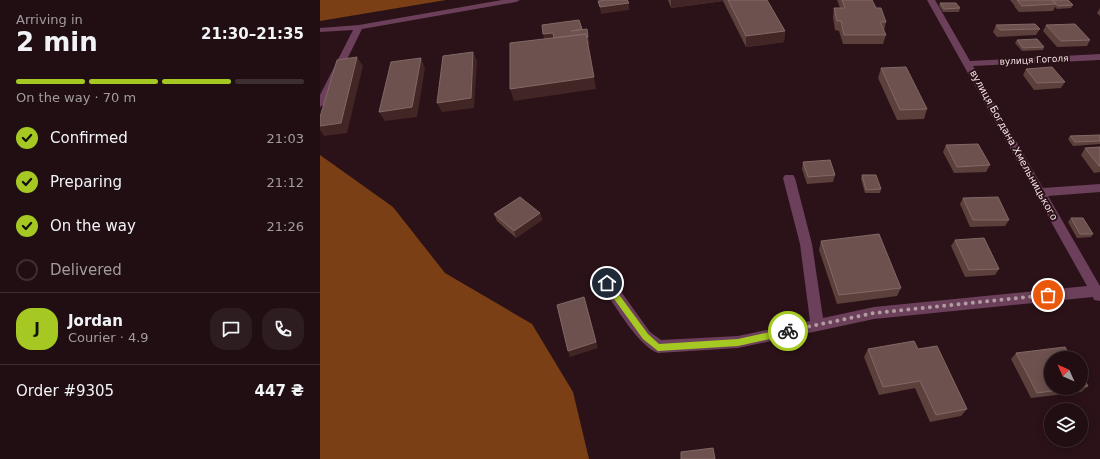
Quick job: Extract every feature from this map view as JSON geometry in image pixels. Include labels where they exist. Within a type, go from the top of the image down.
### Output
[{"type":"street","points":[[320,30],[359,27],[476,3],[516,0]]},
{"type":"street","name":"вулиця Богдана Хмельницького","points":[[607,283],[645,336],[658,347],[738,342],[874,313],[1098,294],[931,0]]},
{"type":"street","points":[[320,104],[359,27]]},
{"type":"street","name":"вулиця Гоголя","points":[[968,64],[1100,57]]},
{"type":"street","points":[[789,178],[806,244],[817,325]]},
{"type":"street","points":[[1041,192],[1100,188]]},
{"type":"shaded area","points":[[320,0],[446,0],[320,21]]},
{"type":"shaded area","points":[[320,155],[393,207],[445,273],[532,324],[573,392],[589,459],[320,459]]},
{"type":"building","points":[[627,0],[629,3],[600,7],[598,1]]},
{"type":"building","points":[[728,0],[767,0],[785,31],[746,36]]},
{"type":"building","points":[[842,0],[872,0],[876,8],[881,8],[886,22],[880,22],[886,35],[844,35],[841,21],[837,21],[834,8],[845,8]]},
{"type":"building","points":[[1017,0],[1052,0],[1056,4],[1022,6]]},
{"type":"building","points":[[1053,0],[1068,0],[1073,5],[1058,6]]},
{"type":"building","points":[[940,3],[956,3],[960,8],[944,9]]},
{"type":"building","points":[[579,20],[582,29],[571,31],[587,29],[587,38],[586,34],[554,38],[553,33],[543,34],[542,25]]},
{"type":"building","points":[[1035,24],[1040,29],[1000,30],[996,25]]},
{"type":"building","points":[[1075,24],[1090,40],[1061,41],[1046,25]]},
{"type":"building","points":[[586,34],[594,77],[510,89],[510,43]]},
{"type":"building","points":[[1037,39],[1044,47],[1023,48],[1017,40]]},
{"type":"building","points":[[473,52],[471,98],[437,103],[443,56]]},
{"type":"building","points":[[357,57],[341,123],[320,126],[320,117],[337,60]]},
{"type":"building","points":[[421,58],[412,107],[379,112],[391,62]]},
{"type":"building","points":[[906,67],[927,109],[900,110],[881,68]]},
{"type":"building","points":[[1052,67],[1065,82],[1037,83],[1026,69]]},
{"type":"building","points":[[1100,135],[1100,141],[1075,142],[1070,136]]},
{"type":"building","points":[[978,144],[990,165],[957,167],[946,145]]},
{"type":"building","points":[[1100,147],[1100,166],[1099,166],[1085,148]]},
{"type":"building","points":[[830,160],[835,175],[808,177],[803,162]]},
{"type":"building","points":[[862,175],[876,175],[881,189],[866,190]]},
{"type":"building","points":[[520,197],[540,213],[514,231],[494,214]]},
{"type":"building","points":[[998,197],[1009,220],[973,220],[963,198]]},
{"type":"building","points":[[1071,218],[1083,218],[1093,234],[1080,234]]},
{"type":"building","points":[[879,234],[901,288],[839,295],[821,241]]},
{"type":"building","points":[[984,238],[999,269],[969,270],[955,240]]},
{"type":"building","points":[[584,297],[596,342],[568,351],[557,305]]},
{"type":"building","points":[[914,341],[918,349],[937,346],[967,409],[936,415],[920,381],[883,387],[868,349]]},
{"type":"building","points":[[1065,347],[1067,351],[1044,351],[1044,392],[1037,393],[1016,353]]},
{"type":"building","points":[[713,448],[715,459],[681,459],[681,452]]},
{"type":"way so far","points":[[788,331],[874,313],[1048,295]]},
{"type":"route","points":[[607,283],[645,336],[658,347],[738,342],[788,331]]}]
